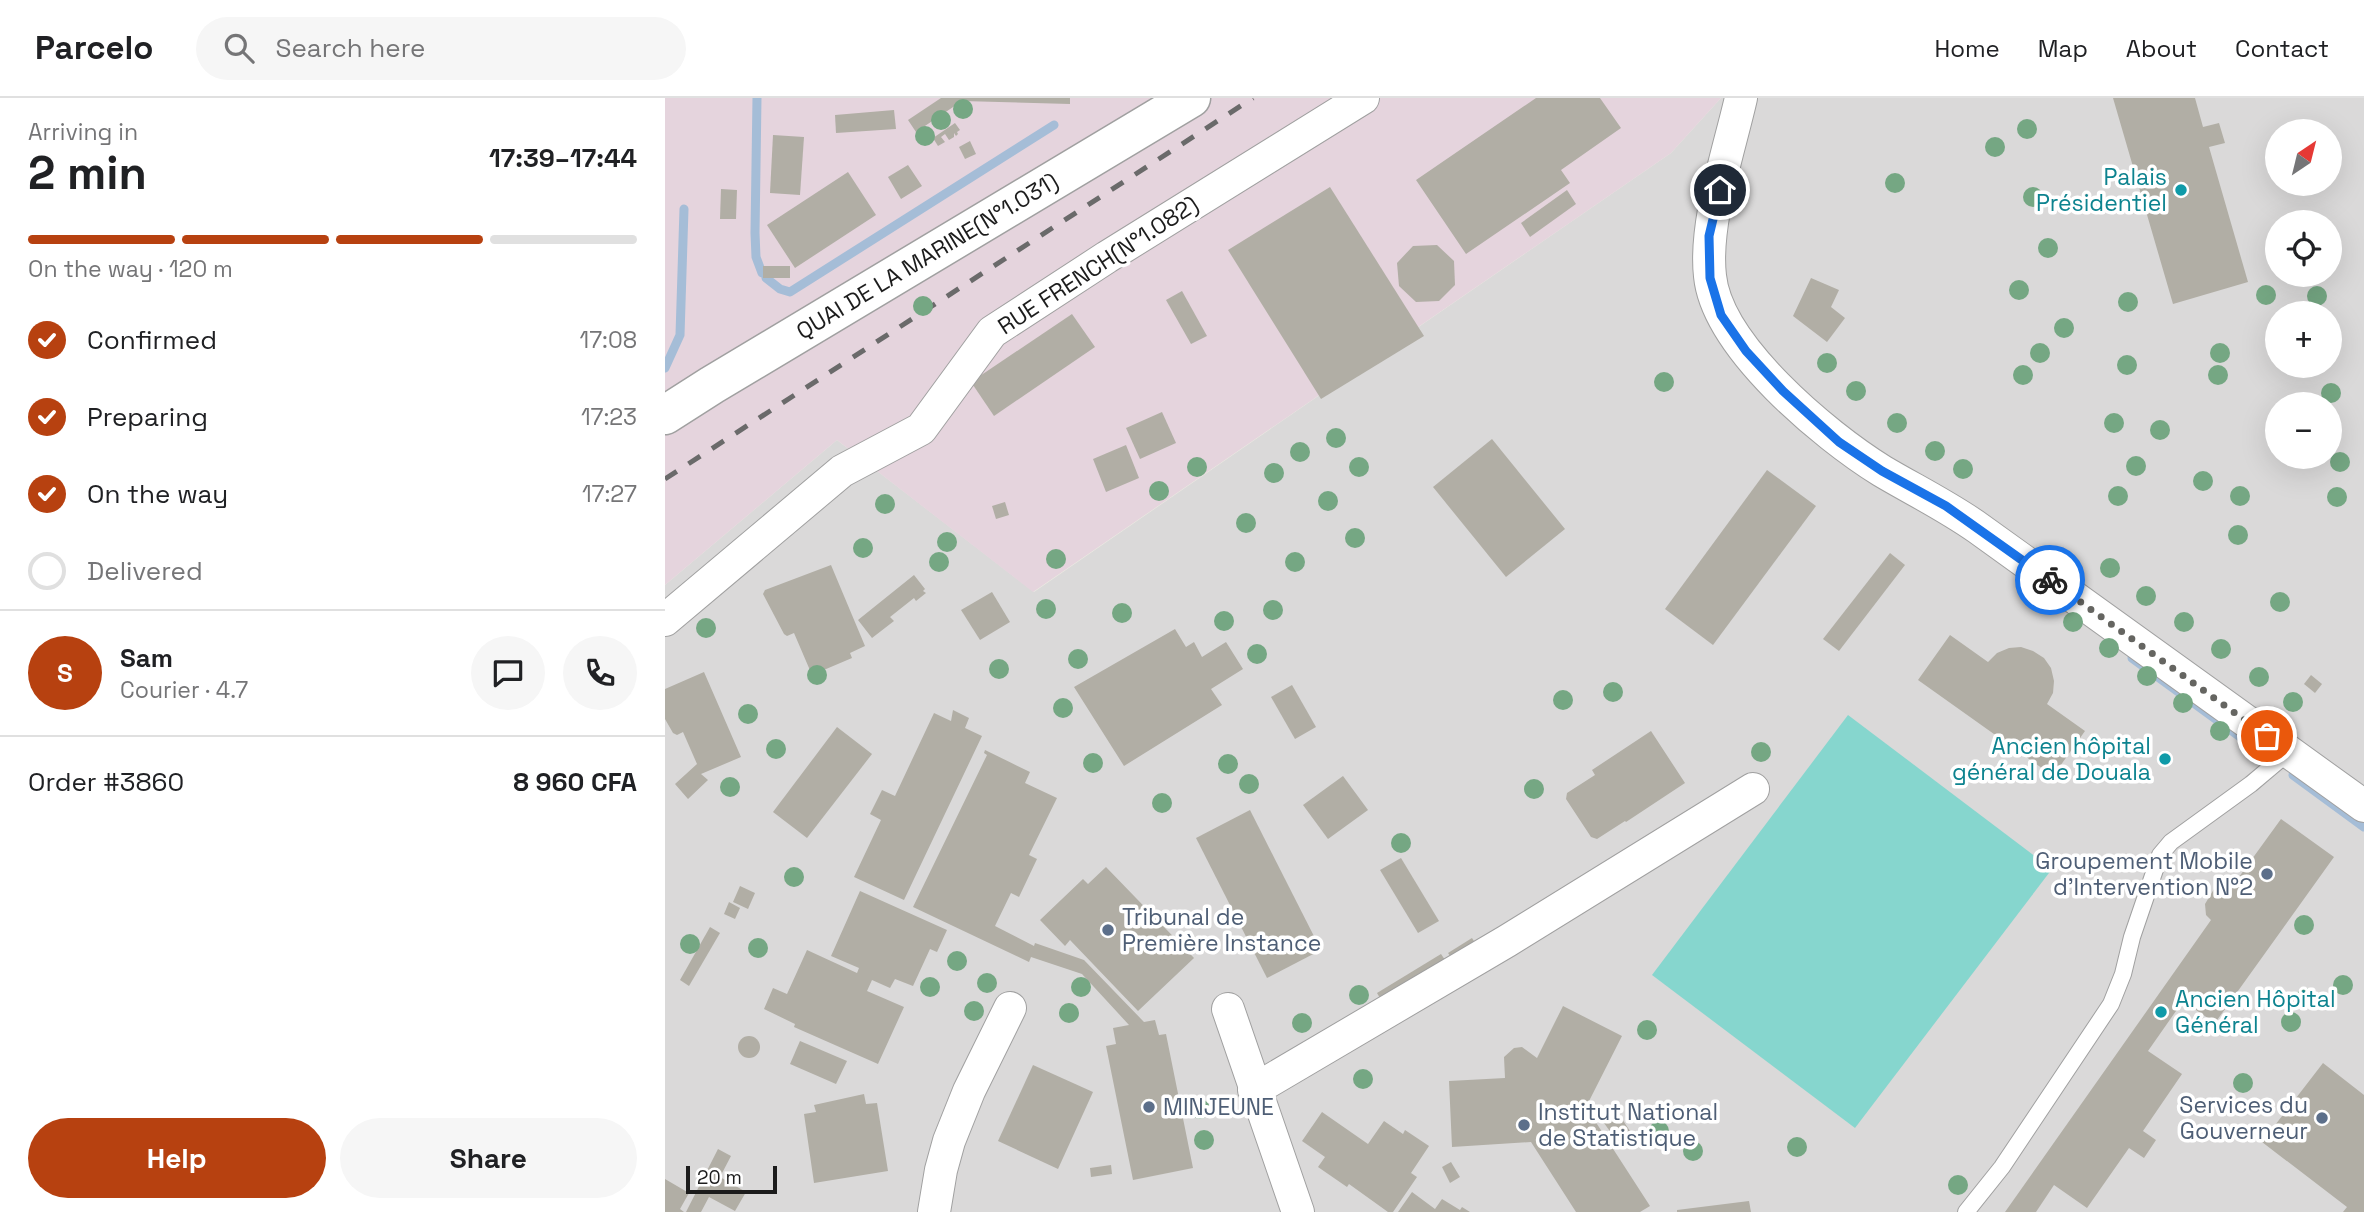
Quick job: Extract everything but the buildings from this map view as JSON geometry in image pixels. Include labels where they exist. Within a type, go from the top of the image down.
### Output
[{"type":"street","name":"QUAI DE LA MARINE(N°1.031)","points":[[665,415],[712,384],[1191,98]]},
{"type":"street","name":"RUE FRENCH(N°1.082)","points":[[665,620],[842,471],[921,429],[992,332],[1363,98]]},
{"type":"street","points":[[1741,98],[1709,236],[1710,278],[1721,315],[1746,351],[1783,391],[1839,442],[1978,528],[2364,806]]},
{"type":"street","points":[[1254,1090],[1507,941],[1753,789]]},
{"type":"street","points":[[933,1212],[949,1141],[969,1091],[1010,1008]]},
{"type":"street","points":[[1228,1009],[1298,1212]]},
{"type":"lane","points":[[1966,1212],[2002,1167],[2111,1004],[2160,855],[2171,842],[2251,784],[2289,752]]},
{"type":"shaded area","points":[[665,98],[1721,98],[1671,153],[1033,592],[837,440],[665,585]]},
{"type":"shaded area","points":[[1721,98],[2364,98],[2364,1212],[665,1212],[665,585],[837,440],[1034,592],[1671,153]]},
{"type":"shaded area","points":[[1848,715],[2052,869],[1855,1128],[1652,975]]},
{"type":"waterway","points":[[757,98],[755,233],[756,257],[762,273]]},
{"type":"waterway","points":[[766,278],[780,289],[790,292],[1054,125]]},
{"type":"waterway","points":[[665,368],[680,335],[684,209]]},
{"type":"waterway","points":[[2132,658],[2261,752]]},
{"type":"waterway","points":[[2293,775],[2364,827]]},
{"type":"railway","points":[[665,479],[1253,98]]},
{"type":"way so far","points":[[2050,580],[2267,736]]},
{"type":"place","name":"Palais Présidentiel","points":[[2181,190]]},
{"type":"place","name":"Ancien hôpital général de Douala","points":[[2165,759]]},
{"type":"place","name":"Groupement Mobile d’Intervention N°2","points":[[2267,874]]},
{"type":"place","name":"Tribunal de Première Instance","points":[[1108,930]]},
{"type":"place","name":"Ancien Hôpital Général","points":[[2161,1012]]},
{"type":"place","name":"MINJEUNE","points":[[1149,1107]]},
{"type":"place","name":"Services du Gouverneur","points":[[2322,1118]]},
{"type":"place","name":"Institut National de Statistique","points":[[1524,1125]]},
{"type":"route","points":[[1720,190],[1709,236],[1710,278],[1721,315],[1746,351],[1783,391],[1839,442],[1882,471],[1946,506],[2050,580]]}]
